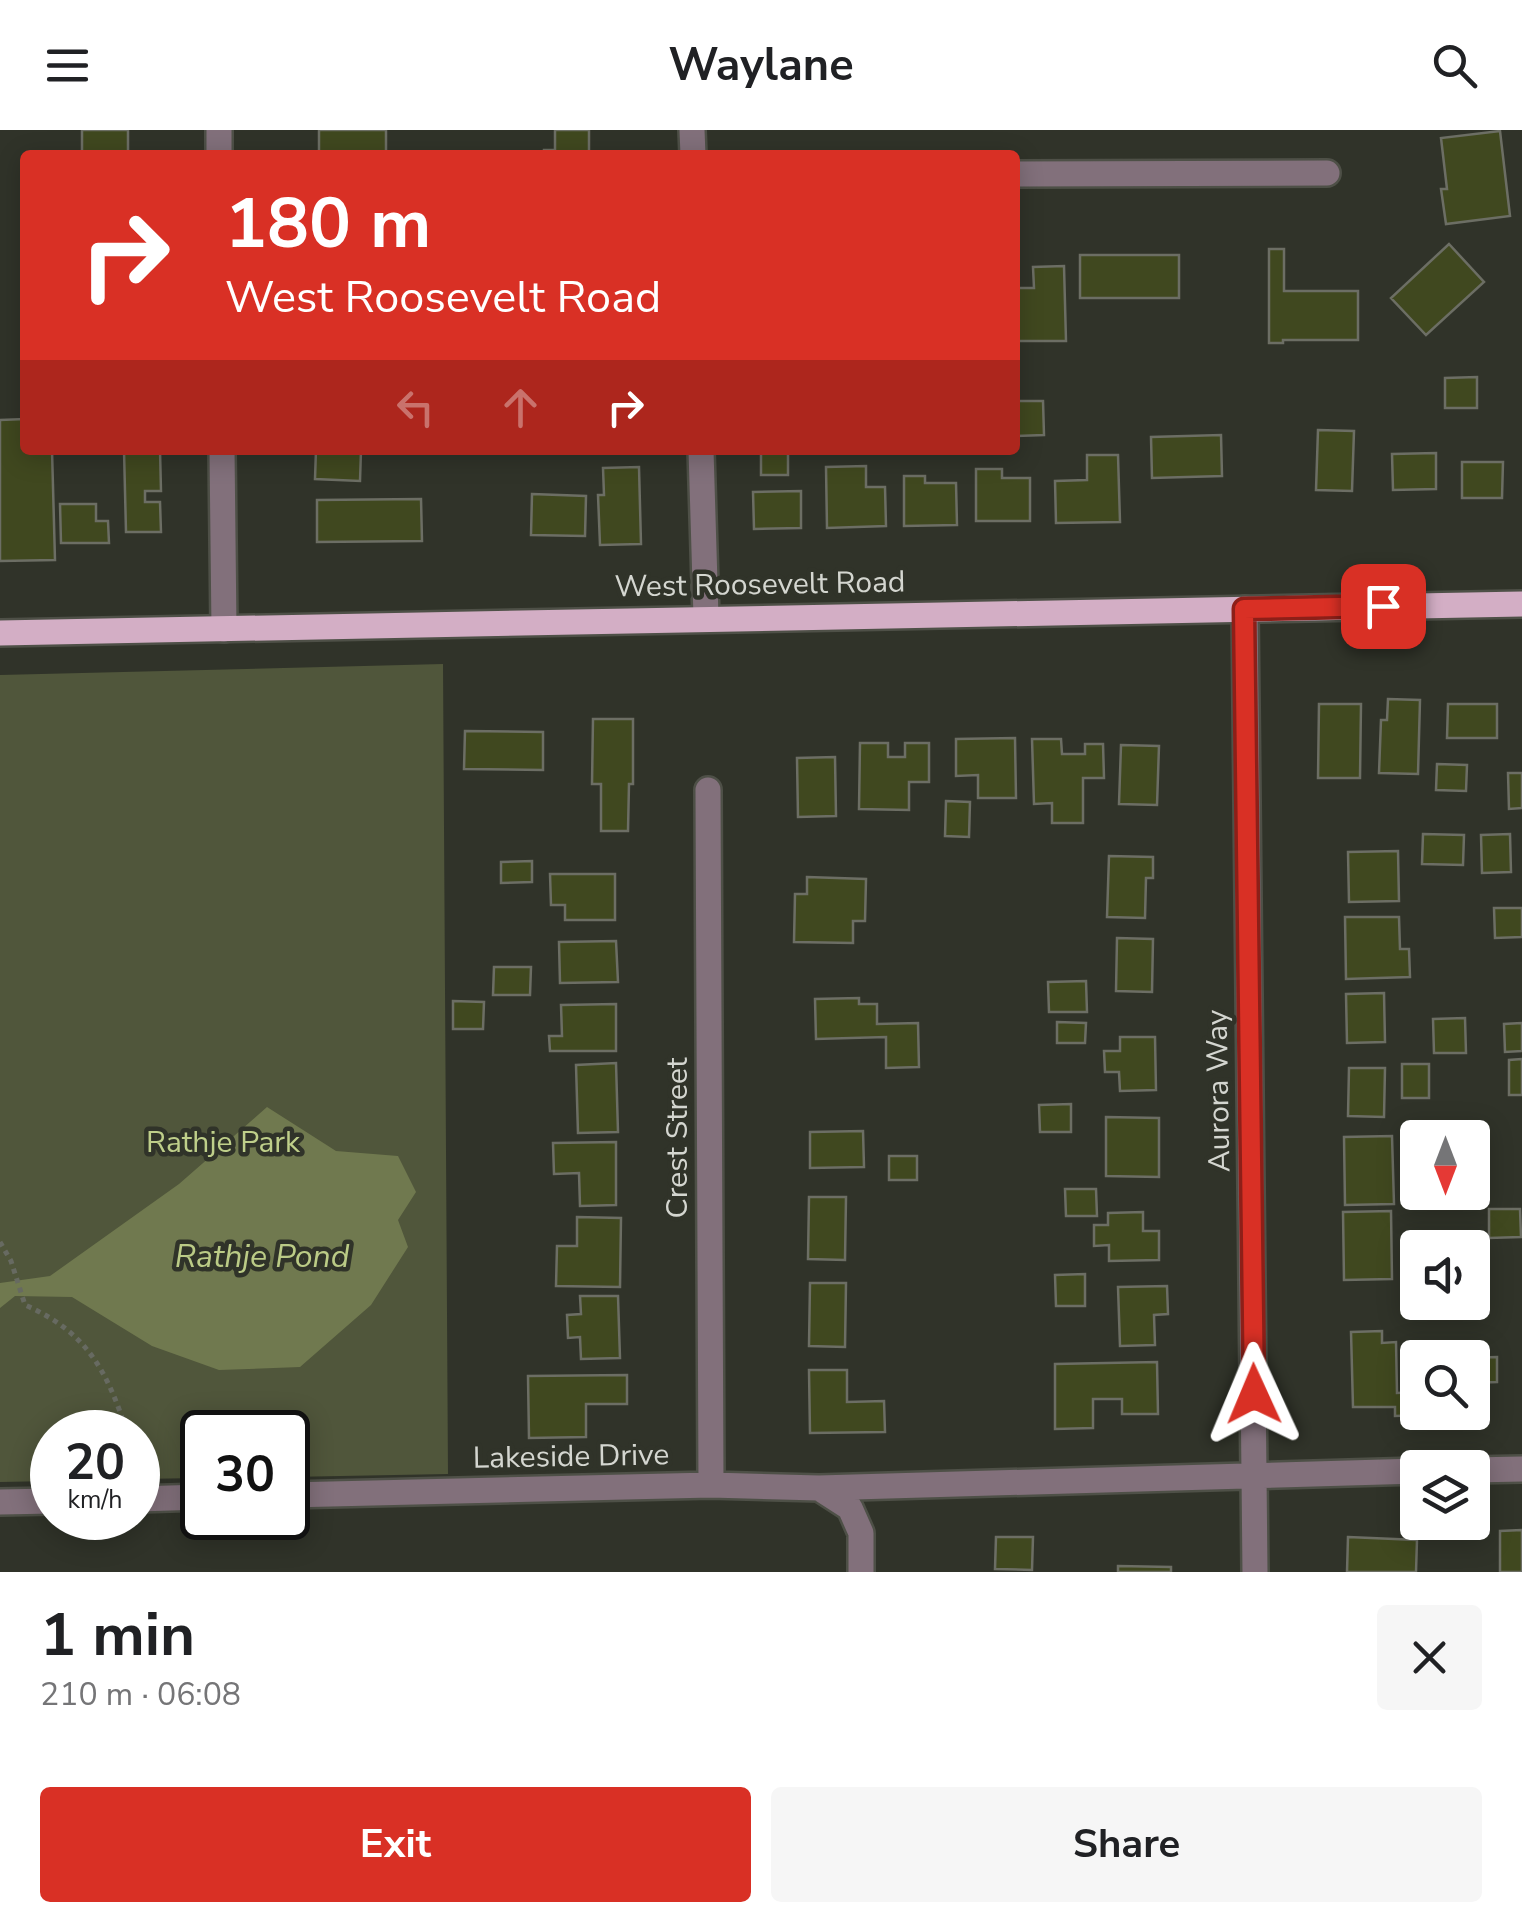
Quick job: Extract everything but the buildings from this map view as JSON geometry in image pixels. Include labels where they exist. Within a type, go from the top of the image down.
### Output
[{"type":"main road","name":"West Roosevelt Road","points":[[0,633],[1522,604]]},
{"type":"street","points":[[1020,174],[1327,173]]},
{"type":"street","points":[[222,455],[224,628]]},
{"type":"street","points":[[701,455],[706,617]]},
{"type":"street","name":"Aurora Way","points":[[1244,609],[1255,1572]]},
{"type":"street","name":"Crest Street","points":[[708,790],[711,1486]]},
{"type":"street","points":[[1490,1470],[1522,1469]]},
{"type":"street","name":"Lakeside Drive","points":[[310,1495],[711,1486],[818,1488],[1400,1470]]},
{"type":"street","points":[[818,1488],[850,1508],[860,1533],[861,1572]]},
{"type":"street","points":[[0,1502],[30,1501]]},
{"type":"path","points":[[0,1242],[11,1261],[24,1305],[50,1316],[85,1344],[111,1385],[119,1410]]},
{"type":"green space","name":"Rathje Park","points":[[443,664],[448,1474],[310,1477],[310,1410],[180,1410],[180,1478],[160,1479],[160,1410],[30,1410],[30,1481],[0,1482],[0,675]]},
{"type":"water","name":"Rathje Pond","points":[[267,1107],[336,1151],[398,1156],[416,1192],[398,1220],[408,1247],[371,1305],[300,1367],[219,1370],[152,1346],[72,1297],[15,1296],[0,1308],[0,1283],[50,1276],[179,1184]]},
{"type":"route","points":[[1254,1394],[1244,609],[1383,606]]}]
